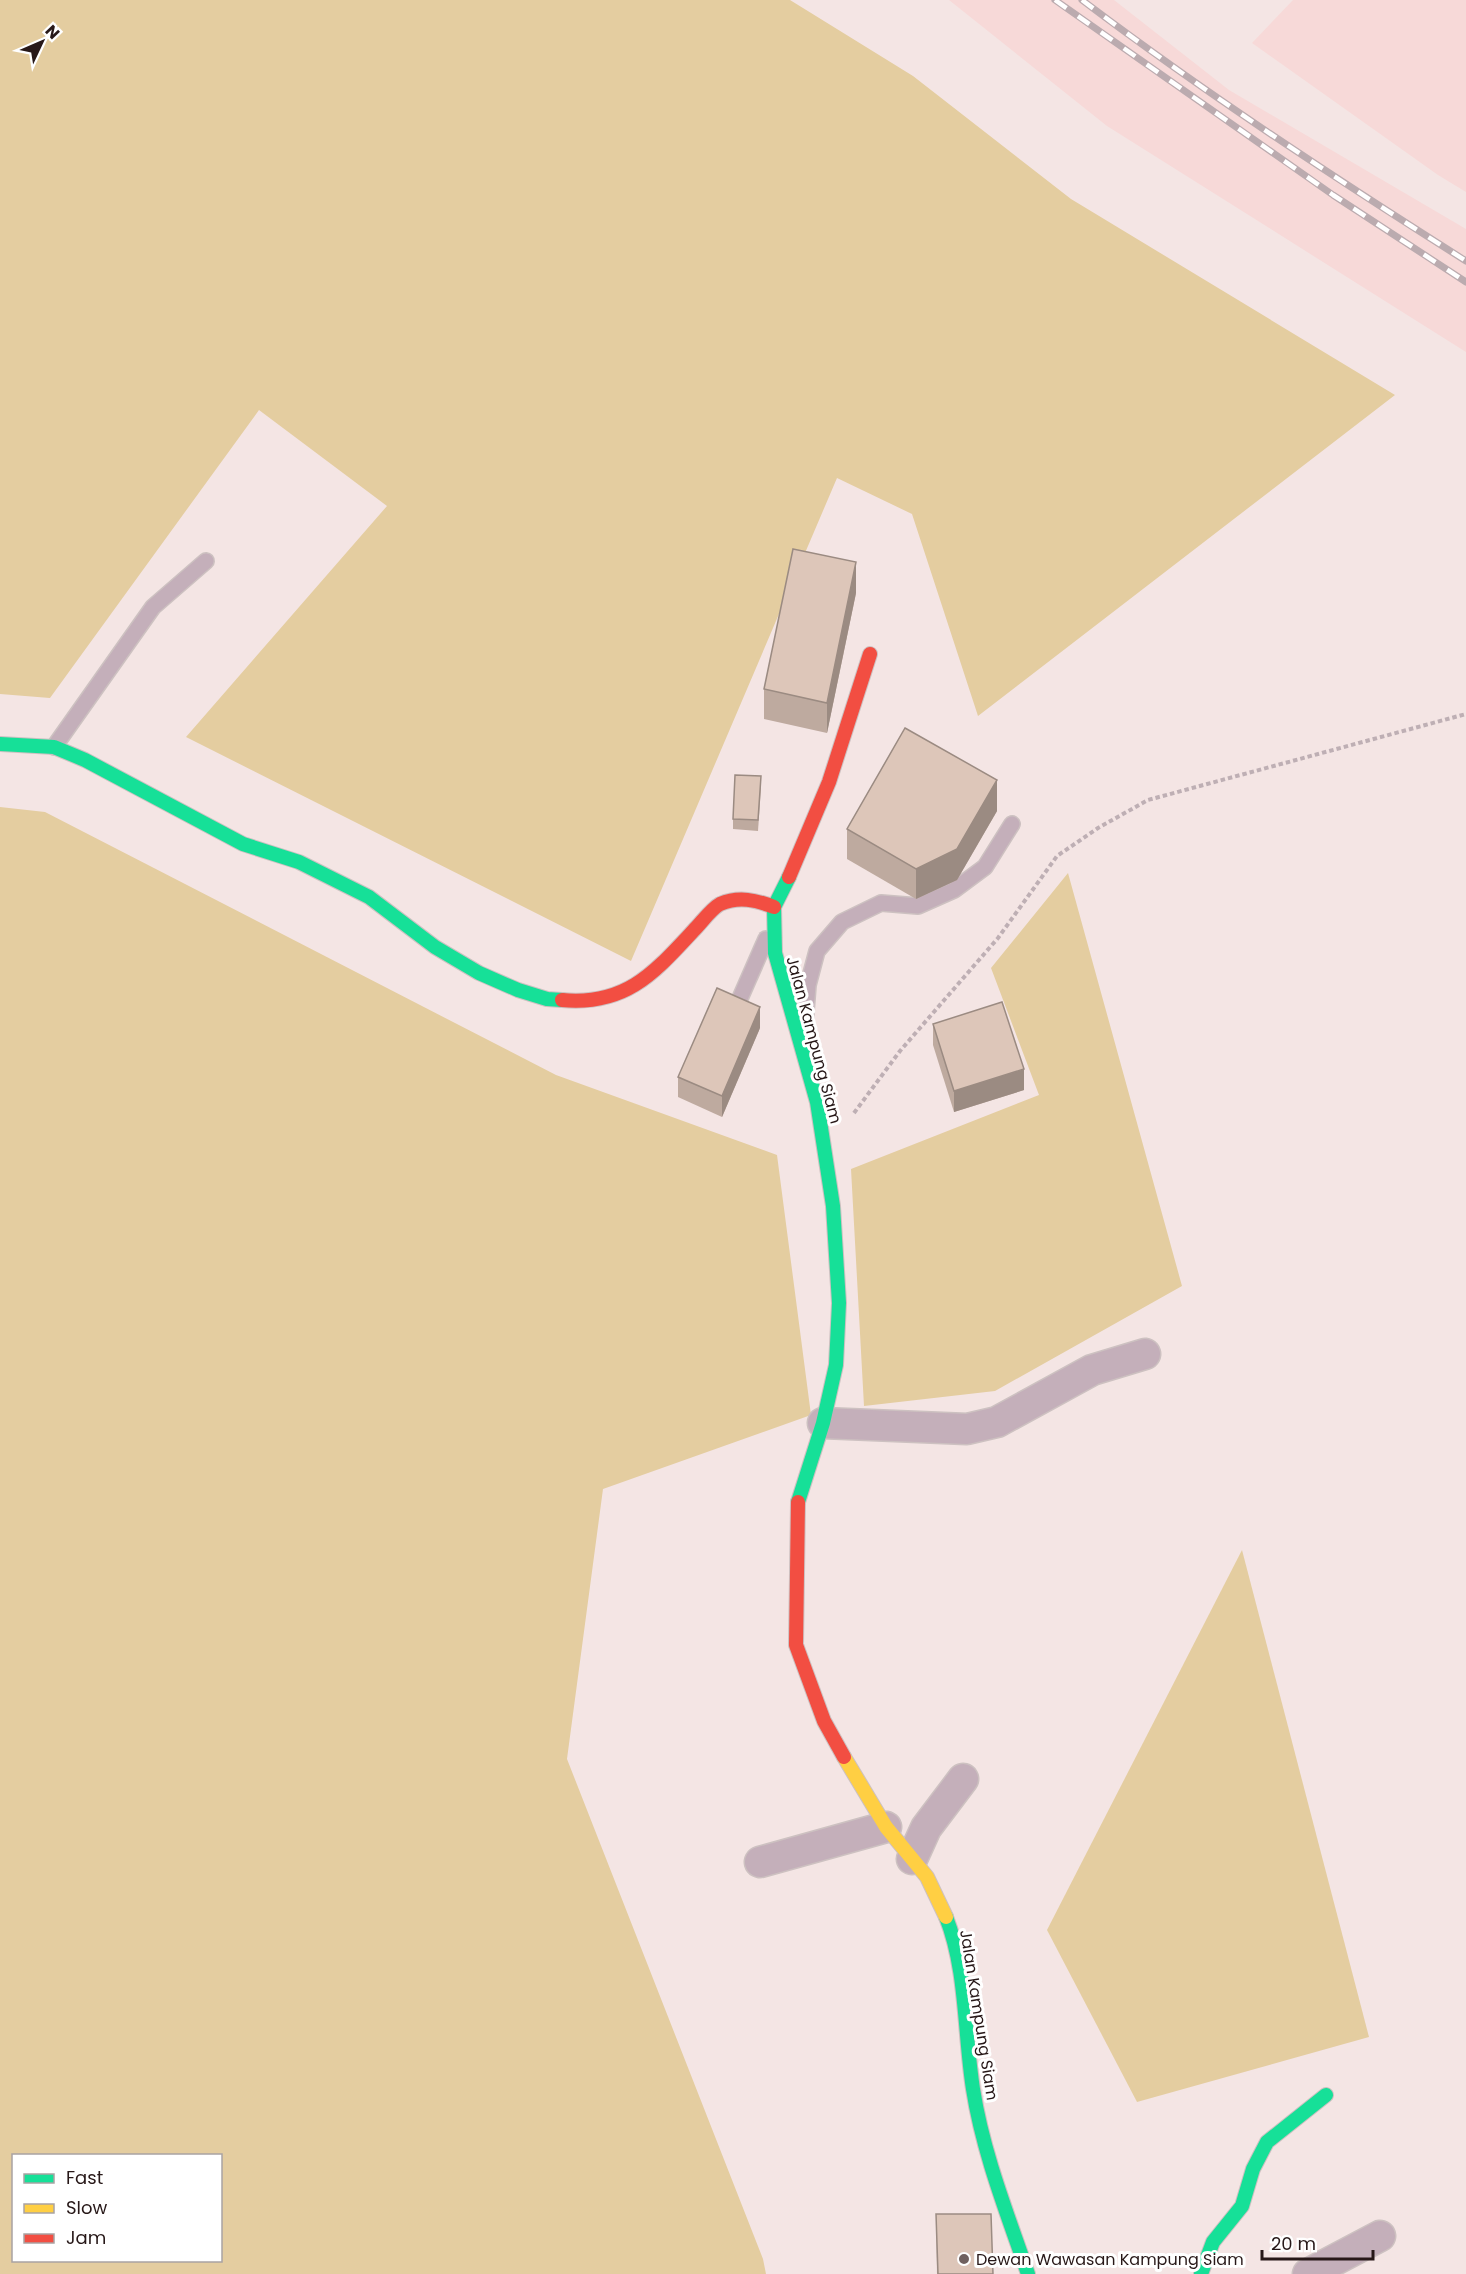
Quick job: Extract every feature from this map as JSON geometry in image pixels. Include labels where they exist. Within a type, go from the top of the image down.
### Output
[{"type":"street","points":[[0,744],[54,747],[85,760],[243,844],[299,862],[359,892],[435,946],[478,973],[518,990],[547,999],[582,1002],[608,997],[630,989],[652,975],[718,906],[738,899],[758,901],[774,907],[798,860],[829,782],[870,654]]},
{"type":"street","name":"Jalan Kampung Siam","points":[[774,907],[775,953],[817,1102],[837,1245],[839,1303],[836,1365],[824,1423],[798,1496],[795,1563],[796,1645],[824,1721],[886,1827],[927,1877],[947,1919],[957,1957],[973,2089],[987,2157],[1028,2274]]},
{"type":"street","points":[[824,1423],[968,1430],[997,1422],[1092,1370],[1145,1354]]},
{"type":"street","points":[[912,1859],[926,1828],[963,1779]]},
{"type":"street","points":[[760,1862],[886,1827]]},
{"type":"street","points":[[1200,2274],[1213,2242],[1242,2206],[1253,2169],[1267,2142],[1326,2095]]},
{"type":"street","points":[[1308,2274],[1380,2236]]},
{"type":"lane","points":[[54,747],[153,607],[206,561]]},
{"type":"lane","points":[[802,1051],[808,985],[817,951],[842,922],[881,903],[918,906],[954,890],[985,867],[1012,824]]},
{"type":"lane","points":[[734,1012],[766,938],[774,907]]},
{"type":"path","points":[[825,1153],[900,1051],[998,938],[1057,856],[1148,800],[1466,714]]},
{"type":"shaded area","points":[[0,0],[790,0],[913,76],[1071,199],[1395,395],[978,716],[912,514],[837,478],[631,961],[186,737],[387,506],[259,410],[50,698],[0,694]]},
{"type":"shaded area","points":[[949,0],[1114,0],[1229,90],[1466,229],[1466,352],[1107,126]]},
{"type":"shaded area","points":[[1293,0],[1466,0],[1466,192],[1438,175],[1252,43]]},
{"type":"shaded area","points":[[0,807],[45,812],[556,1075],[777,1155],[811,1415],[603,1489],[567,1759],[763,2259],[766,2274],[0,2274]]},
{"type":"shaded area","points":[[1068,873],[1182,1286],[995,1391],[864,1406],[851,1169],[1039,1095],[991,968]]},
{"type":"shaded area","points":[[1242,1550],[1369,2037],[1137,2102],[1047,1930]]},
{"type":"building","points":[[793,549],[856,562],[827,703],[764,689]]},
{"type":"building","points":[[905,728],[997,780],[957,849],[916,869],[847,829]]},
{"type":"building","points":[[735,775],[761,776],[758,820],[733,819]]},
{"type":"building","points":[[717,988],[760,1007],[722,1096],[678,1077]]},
{"type":"building","points":[[1002,1002],[1024,1069],[954,1091],[933,1024]]},
{"type":"building","points":[[936,2214],[991,2214],[993,2274],[938,2274]]},
{"type":"railway","points":[[1055,0],[1333,195],[1466,282]]},
{"type":"railway","points":[[1082,0],[1271,134],[1466,261]]},
{"type":"traffic: fast","points":[[0,744],[54,747],[85,760],[243,844],[299,862],[369,897],[435,947],[479,973],[518,990],[547,999],[562,1000]]},
{"type":"traffic: fast","points":[[789,877],[774,907],[775,953],[817,1102],[833,1206],[839,1303],[836,1365],[823,1423],[798,1502]]},
{"type":"traffic: fast","points":[[946,1917],[958,1958],[977,2113],[996,2183],[1028,2274]]},
{"type":"traffic: fast","points":[[1201,2274],[1213,2242],[1242,2206],[1253,2169],[1267,2142],[1326,2095]]},
{"type":"traffic: slow","points":[[844,1757],[886,1827],[927,1877],[946,1917]]},
{"type":"traffic: jam","points":[[789,877],[829,782],[870,654]]},
{"type":"traffic: jam","points":[[562,1000],[604,998],[637,983],[666,960],[720,904],[734,900],[747,900],[774,907]]},
{"type":"traffic: jam","points":[[798,1502],[796,1645],[824,1721],[844,1757]]},
{"type":"place","name":"Dewan Wawasan Kampung Siam","points":[[964,2259]]}]
